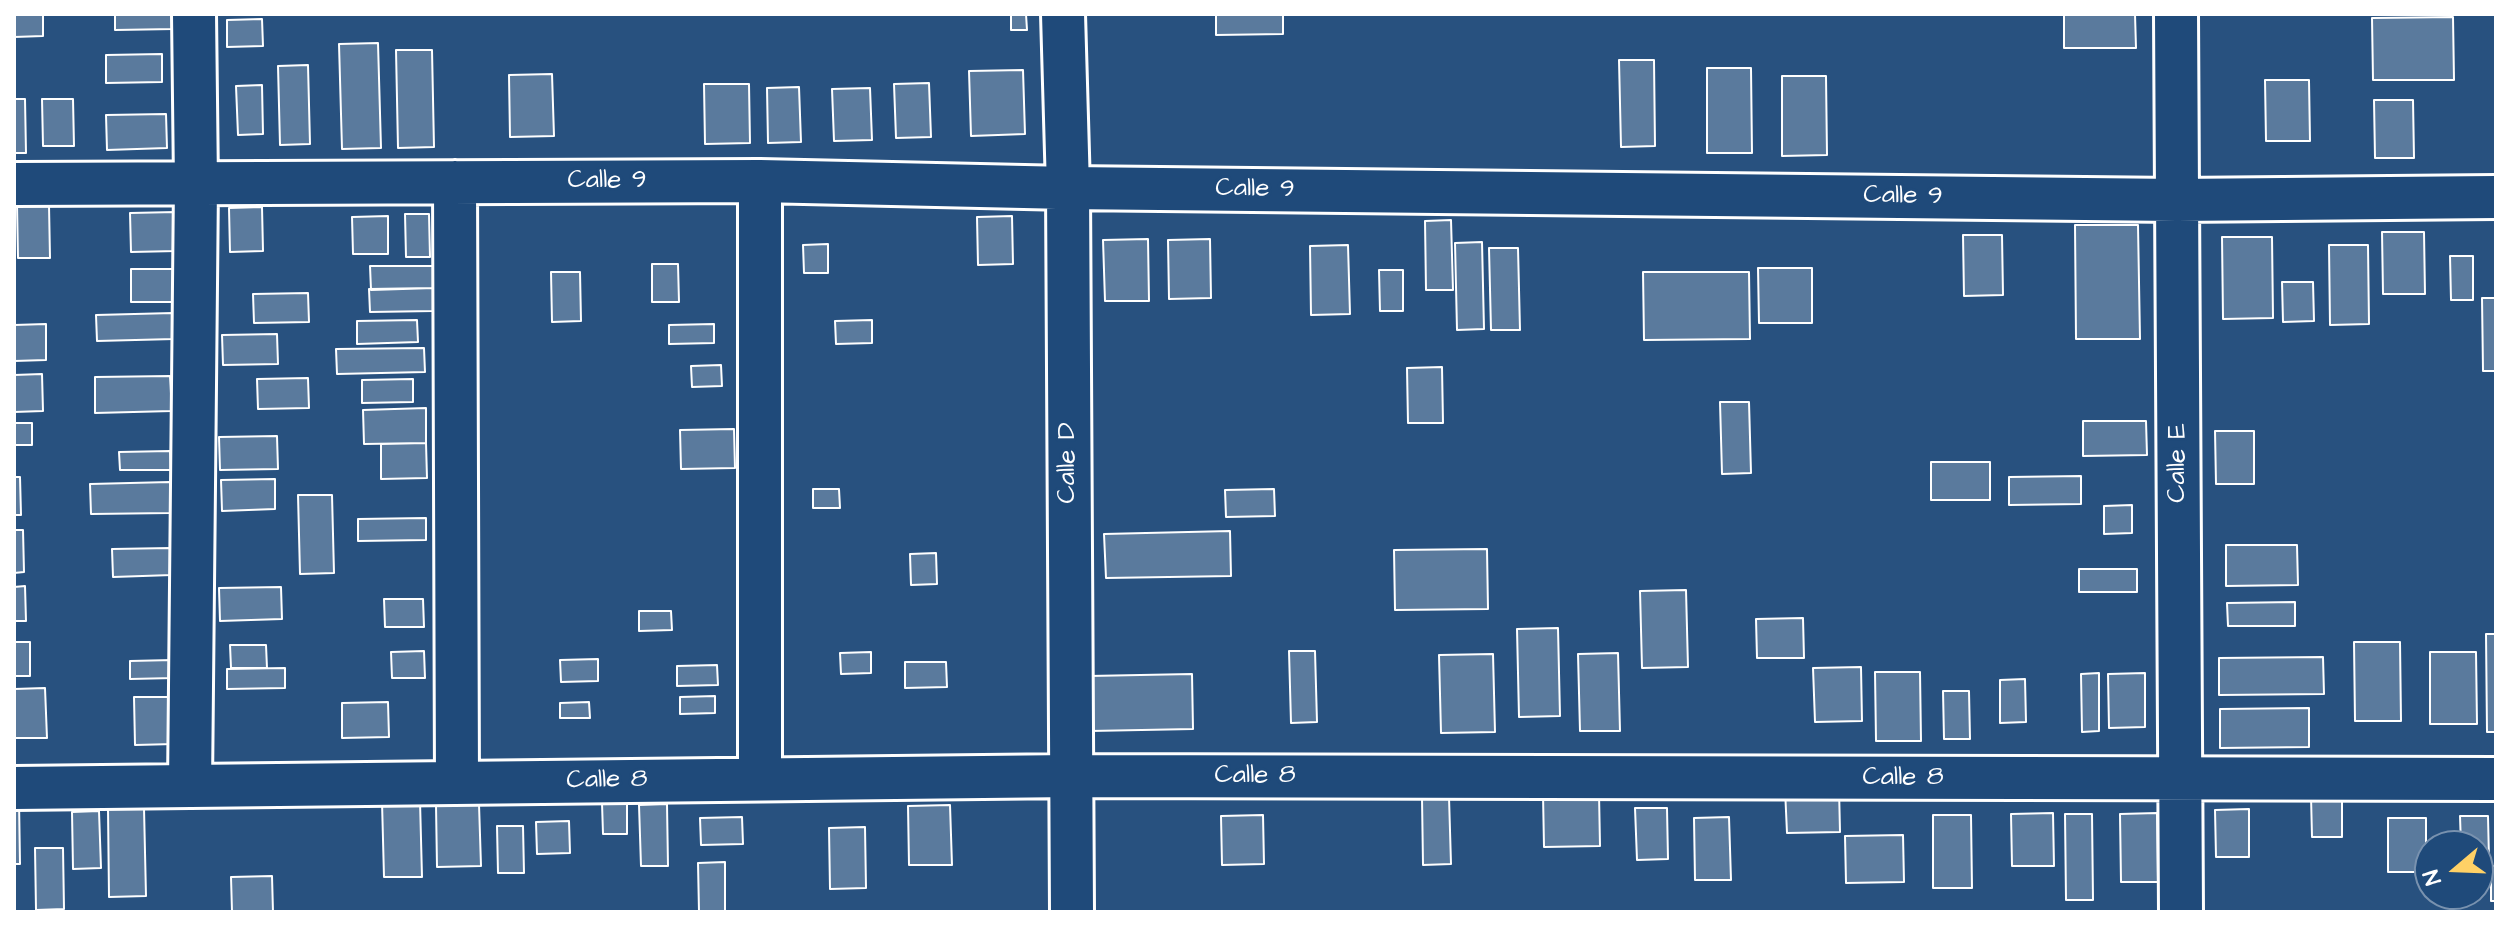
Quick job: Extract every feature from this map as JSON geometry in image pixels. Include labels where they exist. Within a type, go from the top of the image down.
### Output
[{"type":"street","points":[[190,786],[196,184],[194,14]]},
{"type":"street","name":"Calle D","points":[[1063,14],[1068,188],[1072,912]]},
{"type":"street","name":"Calle E","points":[[2176,14],[2181,912]]},
{"type":"street","points":[[760,181],[760,779]]},
{"type":"street","name":"Calle 9","points":[[14,184],[760,181],[1068,188],[2177,200],[2496,197]]},
{"type":"street","points":[[455,182],[457,783]]},
{"type":"street","name":"Calle 8","points":[[14,788],[1071,776],[2496,779]]},
{"type":"building","points":[[115,14],[174,14],[174,29],[115,30]]},
{"type":"building","points":[[1011,14],[1026,14],[1027,30],[1011,30]]},
{"type":"building","points":[[1216,14],[1283,14],[1283,34],[1216,35]]},
{"type":"building","points":[[2064,14],[2135,14],[2136,48],[2064,48]]},
{"type":"building","points":[[14,15],[43,15],[43,36],[14,37]]},
{"type":"building","points":[[2453,17],[2454,80],[2373,80],[2372,18]]},
{"type":"building","points":[[262,19],[263,46],[227,47],[227,20]]},
{"type":"building","points":[[378,43],[381,148],[342,149],[339,44]]},
{"type":"building","points":[[396,50],[432,50],[434,147],[398,148]]},
{"type":"building","points":[[162,54],[162,82],[106,83],[106,55]]},
{"type":"building","points":[[1619,60],[1654,60],[1655,146],[1621,147]]},
{"type":"building","points":[[308,65],[310,144],[280,145],[278,66]]},
{"type":"building","points":[[1707,68],[1751,68],[1752,153],[1707,153]]},
{"type":"building","points":[[1023,70],[1025,134],[971,136],[969,71]]},
{"type":"building","points":[[552,74],[554,136],[510,137],[509,75]]},
{"type":"building","points":[[1782,76],[1826,76],[1827,155],[1782,156]]},
{"type":"building","points":[[2265,80],[2309,80],[2310,141],[2266,141]]},
{"type":"building","points":[[929,83],[931,137],[896,138],[894,84]]},
{"type":"building","points":[[704,84],[749,84],[750,143],[705,144]]},
{"type":"building","points":[[262,85],[263,134],[238,135],[236,86]]},
{"type":"building","points":[[799,87],[801,142],[768,143],[767,88]]},
{"type":"building","points":[[870,88],[872,140],[834,141],[832,89]]},
{"type":"building","points":[[14,99],[25,99],[26,153],[14,153]]},
{"type":"building","points":[[42,99],[73,99],[74,146],[43,146]]},
{"type":"building","points":[[2374,100],[2413,100],[2414,158],[2375,158]]},
{"type":"building","points":[[166,114],[167,148],[107,150],[106,115]]},
{"type":"building","points":[[17,205],[49,205],[50,258],[18,258]]},
{"type":"building","points":[[262,207],[263,251],[230,252],[229,208]]},
{"type":"building","points":[[176,212],[177,251],[131,252],[130,213]]},
{"type":"building","points":[[405,214],[429,214],[430,257],[406,257]]},
{"type":"building","points":[[388,216],[388,254],[353,254],[352,217]]},
{"type":"building","points":[[1012,216],[1013,264],[978,265],[977,217]]},
{"type":"building","points":[[1451,220],[1453,290],[1426,290],[1425,221]]},
{"type":"building","points":[[2075,225],[2138,225],[2140,339],[2076,339]]},
{"type":"building","points":[[2382,232],[2424,232],[2425,294],[2383,294]]},
{"type":"building","points":[[1963,235],[2002,235],[2003,295],[1964,296]]},
{"type":"building","points":[[2222,237],[2272,237],[2273,318],[2223,319]]},
{"type":"building","points":[[1148,239],[1149,301],[1105,301],[1103,240]]},
{"type":"building","points":[[1210,239],[1211,298],[1169,299],[1168,240]]},
{"type":"building","points":[[1482,242],[1484,329],[1457,330],[1455,243]]},
{"type":"building","points":[[828,244],[828,273],[804,273],[803,245]]},
{"type":"building","points":[[1348,245],[1350,314],[1311,315],[1310,246]]},
{"type":"building","points":[[2329,245],[2368,245],[2369,324],[2330,325]]},
{"type":"building","points":[[1489,248],[1518,248],[1520,330],[1491,330]]},
{"type":"building","points":[[2450,256],[2473,256],[2473,300],[2451,300]]},
{"type":"building","points":[[652,264],[678,264],[679,302],[652,302]]},
{"type":"building","points":[[370,266],[433,266],[434,288],[371,290]]},
{"type":"building","points":[[1758,268],[1812,268],[1812,323],[1759,323]]},
{"type":"building","points":[[131,269],[174,269],[175,302],[131,302]]},
{"type":"building","points":[[1379,270],[1403,270],[1403,311],[1380,311]]},
{"type":"building","points":[[551,272],[580,272],[581,321],[552,322]]},
{"type":"building","points":[[1643,272],[1749,272],[1750,339],[1644,340]]},
{"type":"building","points":[[2282,282],[2313,282],[2314,321],[2283,322]]},
{"type":"building","points":[[434,288],[434,311],[370,312],[369,289]]},
{"type":"building","points":[[308,293],[309,322],[254,323],[253,294]]},
{"type":"building","points":[[2482,298],[2496,298],[2496,371],[2483,371]]},
{"type":"building","points":[[173,313],[174,339],[97,341],[96,315]]},
{"type":"building","points":[[417,320],[418,342],[357,344],[357,321]]},
{"type":"building","points":[[872,320],[872,343],[836,344],[835,321]]},
{"type":"building","points":[[46,324],[46,360],[14,361],[14,325]]},
{"type":"building","points":[[714,324],[714,343],[669,344],[669,325]]},
{"type":"building","points":[[277,334],[278,364],[223,365],[222,335]]},
{"type":"building","points":[[424,348],[425,372],[337,374],[336,349]]},
{"type":"building","points":[[721,365],[722,386],[692,387],[691,366]]},
{"type":"building","points":[[1442,367],[1443,423],[1408,423],[1407,368]]},
{"type":"building","points":[[42,374],[43,411],[14,412],[14,375]]},
{"type":"building","points":[[170,376],[172,411],[95,413],[95,377]]},
{"type":"building","points":[[308,378],[309,408],[258,409],[257,379]]},
{"type":"building","points":[[413,379],[413,402],[362,403],[362,380]]},
{"type":"building","points":[[1720,402],[1749,402],[1751,473],[1722,474]]},
{"type":"building","points":[[426,408],[426,443],[364,444],[363,410]]},
{"type":"building","points":[[2083,421],[2146,421],[2147,455],[2083,456]]},
{"type":"building","points":[[14,423],[32,423],[32,445],[14,445]]},
{"type":"building","points":[[734,429],[735,468],[681,469],[680,430]]},
{"type":"building","points":[[2215,431],[2254,431],[2254,484],[2216,484]]},
{"type":"building","points":[[277,436],[278,469],[220,470],[219,437]]},
{"type":"building","points":[[426,443],[427,478],[381,479],[381,444]]},
{"type":"building","points":[[170,451],[171,470],[120,470],[119,452]]},
{"type":"building","points":[[1931,462],[1990,462],[1990,500],[1931,500]]},
{"type":"building","points":[[2081,476],[2081,504],[2009,505],[2009,477]]},
{"type":"building","points":[[14,477],[20,477],[21,515],[14,515]]},
{"type":"building","points":[[275,479],[275,509],[222,511],[221,480]]},
{"type":"building","points":[[170,482],[170,513],[91,514],[90,484]]},
{"type":"building","points":[[813,489],[839,489],[840,508],[813,508]]},
{"type":"building","points":[[1274,489],[1275,516],[1226,517],[1225,490]]},
{"type":"building","points":[[298,495],[332,495],[334,573],[300,574]]},
{"type":"building","points":[[2132,505],[2132,533],[2104,534],[2104,506]]},
{"type":"building","points":[[426,518],[426,540],[358,541],[358,519]]},
{"type":"building","points":[[14,530],[23,530],[24,572],[14,573]]},
{"type":"building","points":[[1230,531],[1231,576],[1106,578],[1104,534]]},
{"type":"building","points":[[2226,545],[2297,545],[2298,585],[2226,586]]},
{"type":"building","points":[[171,548],[172,575],[113,577],[112,549]]},
{"type":"building","points":[[1487,549],[1488,609],[1395,610],[1394,550]]},
{"type":"building","points":[[936,553],[937,584],[911,585],[910,554]]},
{"type":"building","points":[[2079,569],[2137,569],[2137,592],[2079,592]]},
{"type":"building","points":[[25,586],[26,621],[14,621],[14,587]]},
{"type":"building","points":[[281,587],[282,619],[220,621],[219,588]]},
{"type":"building","points":[[1686,590],[1688,667],[1642,668],[1640,591]]},
{"type":"building","points":[[384,599],[423,599],[424,627],[385,627]]},
{"type":"building","points":[[2295,602],[2295,626],[2228,626],[2227,603]]},
{"type":"building","points":[[639,611],[671,611],[672,630],[639,631]]},
{"type":"building","points":[[1803,618],[1804,658],[1757,658],[1756,619]]},
{"type":"building","points":[[1558,628],[1560,716],[1519,717],[1517,629]]},
{"type":"building","points":[[2486,634],[2496,634],[2496,732],[2487,732]]},
{"type":"building","points":[[14,642],[30,642],[30,676],[14,676]]},
{"type":"building","points":[[2354,642],[2400,642],[2401,721],[2355,721]]},
{"type":"building","points":[[230,645],[266,645],[267,668],[231,668]]},
{"type":"building","points":[[424,651],[425,678],[392,678],[391,652]]},
{"type":"building","points":[[1289,651],[1315,651],[1317,722],[1291,723]]},
{"type":"building","points":[[871,652],[871,673],[841,674],[840,653]]},
{"type":"building","points":[[2430,652],[2476,652],[2477,724],[2430,724]]},
{"type":"building","points":[[1618,653],[1620,731],[1580,731],[1578,654]]},
{"type":"building","points":[[1493,654],[1495,732],[1441,733],[1439,655]]},
{"type":"building","points":[[2323,657],[2324,694],[2219,695],[2219,658]]},
{"type":"building","points":[[598,659],[598,681],[561,682],[560,660]]},
{"type":"building","points":[[173,660],[174,678],[130,679],[130,661]]},
{"type":"building","points":[[905,662],[946,662],[947,687],[905,688]]},
{"type":"building","points":[[717,665],[718,685],[677,686],[677,666]]},
{"type":"building","points":[[1861,667],[1862,721],[1815,722],[1813,668]]},
{"type":"building","points":[[285,668],[285,688],[227,689],[227,669]]},
{"type":"building","points":[[1875,672],[1920,672],[1921,741],[1876,741]]},
{"type":"building","points":[[2099,673],[2099,731],[2082,732],[2081,674]]},
{"type":"building","points":[[2145,673],[2145,727],[2109,728],[2108,674]]},
{"type":"building","points":[[1192,674],[1193,729],[1090,731],[1089,676]]},
{"type":"building","points":[[2025,679],[2026,722],[2000,723],[2000,680]]},
{"type":"building","points":[[45,688],[47,738],[14,738],[14,689]]},
{"type":"building","points":[[1943,691],[1969,691],[1970,739],[1944,739]]},
{"type":"building","points":[[715,696],[715,713],[680,714],[680,697]]},
{"type":"building","points":[[134,697],[173,697],[174,744],[135,745]]},
{"type":"building","points":[[388,702],[389,737],[342,738],[342,703]]},
{"type":"building","points":[[589,702],[590,718],[560,718],[560,703]]},
{"type":"building","points":[[2309,708],[2309,747],[2220,748],[2220,709]]},
{"type":"building","points":[[1839,788],[1840,832],[1787,833],[1785,789]]},
{"type":"building","points":[[1599,793],[1600,846],[1544,847],[1543,794]]},
{"type":"building","points":[[2311,796],[2342,796],[2342,837],[2312,837]]},
{"type":"building","points":[[1449,797],[1451,864],[1423,865],[1422,798]]},
{"type":"building","points":[[14,800],[19,800],[20,864],[14,864]]},
{"type":"building","points":[[420,801],[422,877],[384,877],[382,802]]},
{"type":"building","points":[[602,803],[627,803],[627,834],[603,834]]},
{"type":"building","points":[[479,804],[481,866],[437,867],[436,805]]},
{"type":"building","points":[[667,804],[668,866],[641,866],[639,805]]},
{"type":"building","points":[[950,805],[952,865],[909,865],[908,806]]},
{"type":"building","points":[[144,808],[146,896],[109,897],[108,809]]},
{"type":"building","points":[[1635,808],[1667,808],[1668,859],[1637,860]]},
{"type":"building","points":[[2249,809],[2249,857],[2216,857],[2215,810]]},
{"type":"building","points":[[99,811],[101,868],[73,869],[72,812]]},
{"type":"building","points":[[2053,813],[2054,866],[2012,866],[2011,814]]},
{"type":"building","points":[[2157,813],[2158,882],[2121,882],[2120,814]]},
{"type":"building","points":[[2065,814],[2092,814],[2093,900],[2066,900]]},
{"type":"building","points":[[1263,815],[1264,864],[1222,865],[1221,816]]},
{"type":"building","points":[[1933,815],[1971,815],[1972,888],[1933,888]]},
{"type":"building","points":[[2460,816],[2488,816],[2488,830],[2460,830]]},
{"type":"building","points":[[742,817],[743,844],[701,845],[700,818]]},
{"type":"building","points":[[1729,817],[1731,880],[1695,880],[1694,818]]},
{"type":"building","points":[[2388,818],[2426,818],[2426,830],[2414,830],[2414,872],[2388,872]]},
{"type":"building","points":[[569,821],[570,853],[537,854],[536,822]]},
{"type":"building","points":[[497,826],[523,826],[524,873],[498,873]]},
{"type":"building","points":[[865,827],[866,888],[830,889],[829,828]]},
{"type":"building","points":[[1903,835],[1904,882],[1846,883],[1845,836]]},
{"type":"building","points":[[35,848],[63,848],[64,909],[36,910]]},
{"type":"building","points":[[725,862],[725,912],[699,912],[698,863]]},
{"type":"building","points":[[2494,866],[2496,866],[2494,901]]},
{"type":"building","points":[[272,876],[273,912],[232,912],[231,877]]}]
